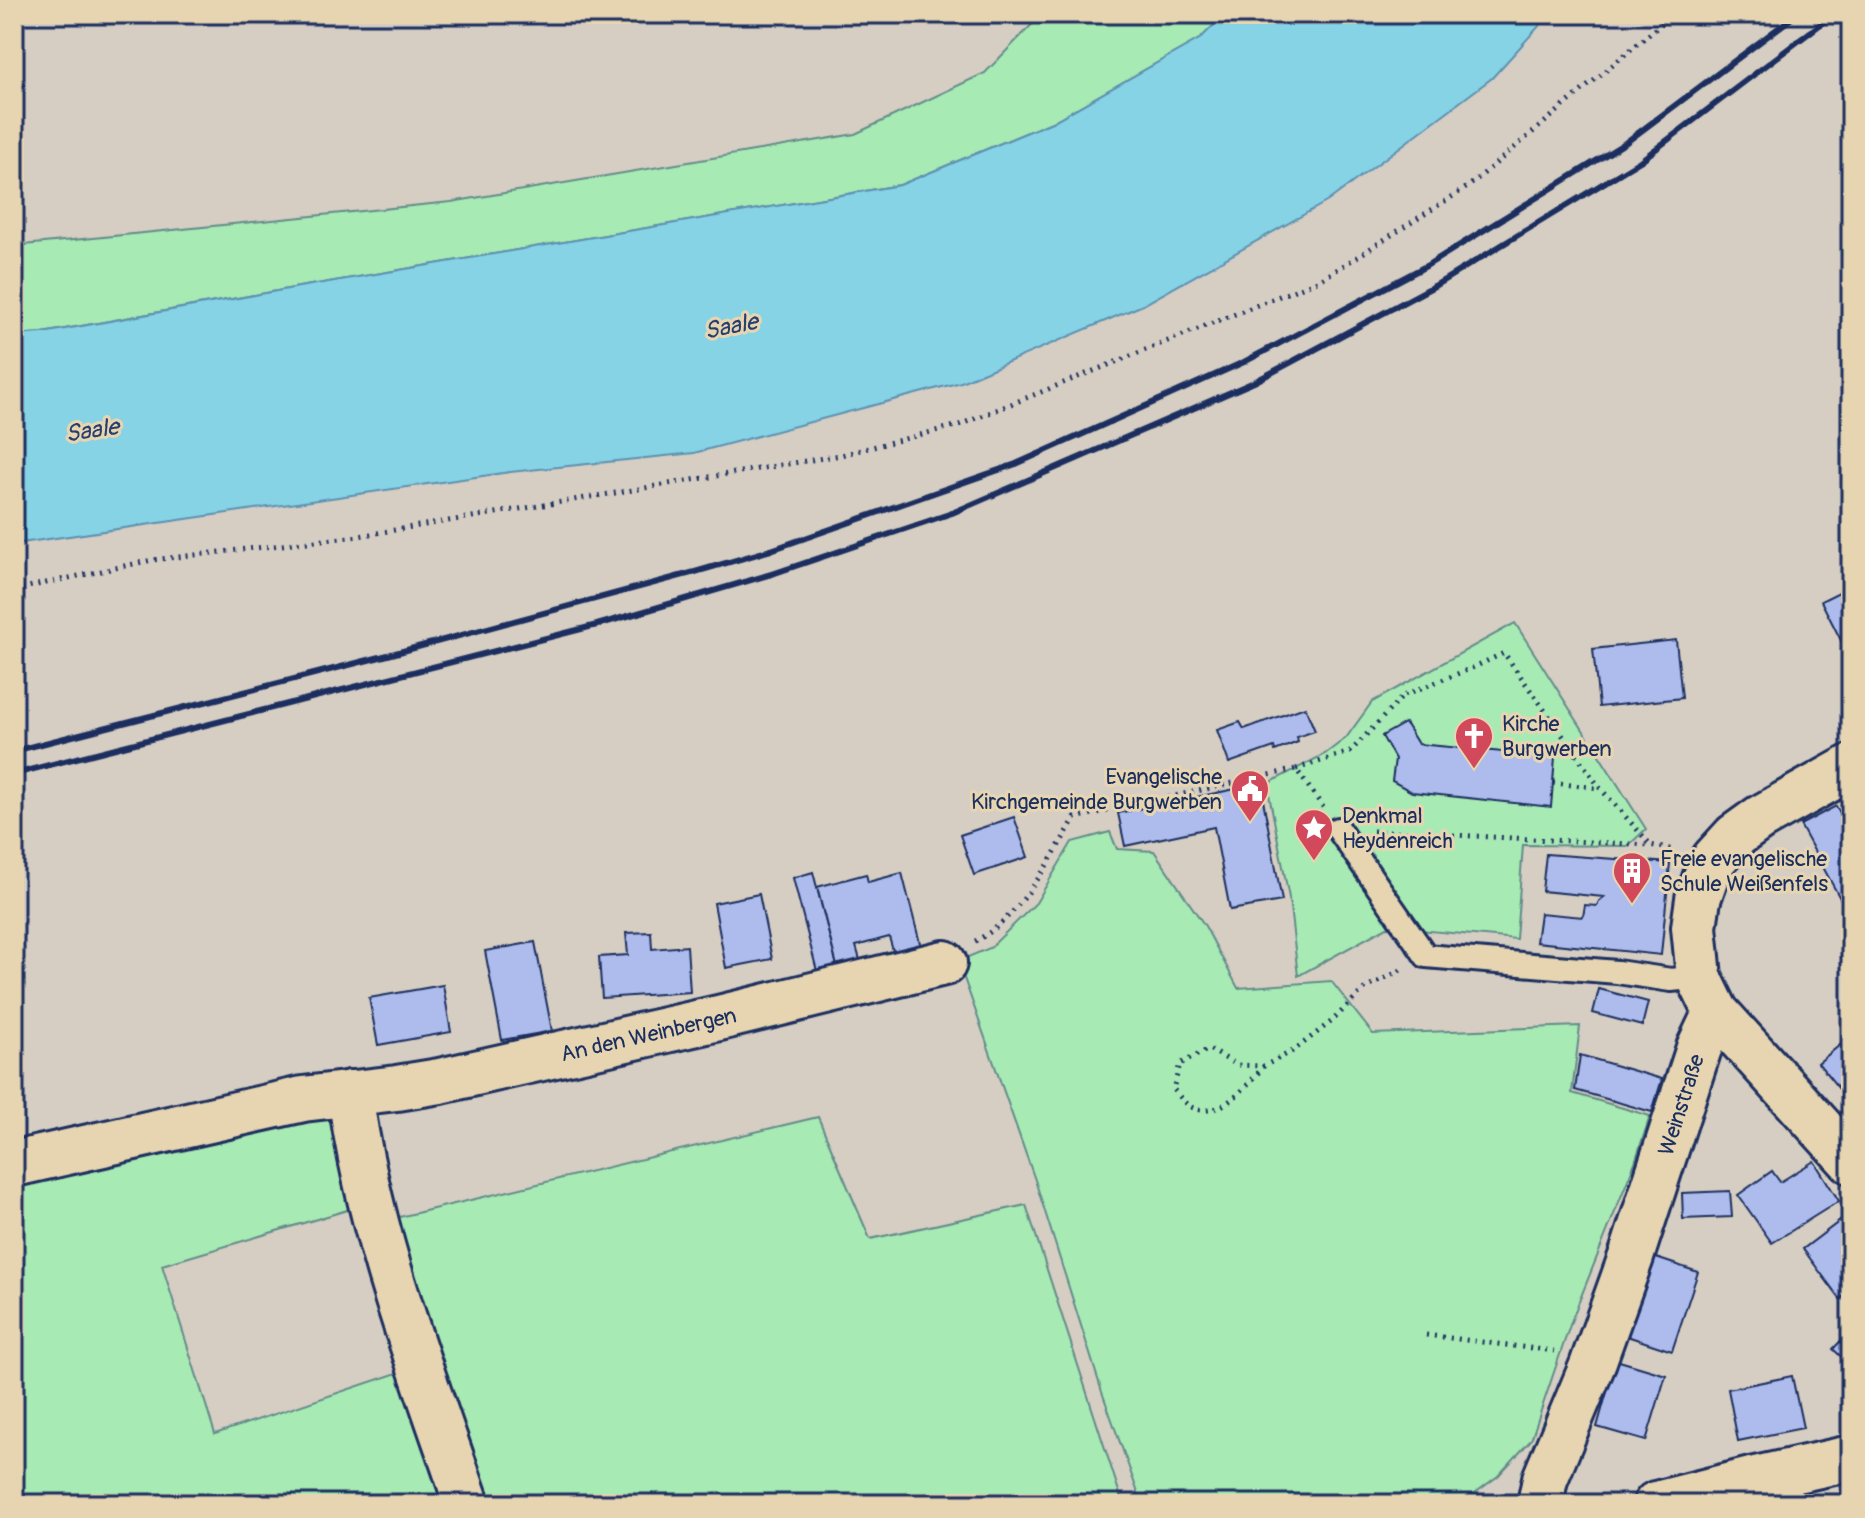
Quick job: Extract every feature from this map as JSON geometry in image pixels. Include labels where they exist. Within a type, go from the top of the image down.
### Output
[{"type":"street","points":[[1851,767],[1760,818],[1735,836],[1714,859],[1698,899],[1694,927],[1707,995],[1851,1161]]},
{"type":"street","name":"An den Weinbergen","points":[[14,1164],[289,1102],[455,1077],[719,1018],[944,963]]},
{"type":"street","name":"Weinstraße","points":[[1540,1504],[1545,1479],[1631,1257],[1699,1048],[1707,995]]},
{"type":"street","points":[[350,1093],[370,1205],[467,1504]]},
{"type":"street","points":[[1656,1504],[1851,1458]]},
{"type":"lane","points":[[1338,829],[1426,956],[1617,972],[1671,980],[1707,995]]},
{"type":"path","points":[[14,590],[152,560],[359,536],[841,455],[959,425],[1322,279],[1469,186],[1673,14]]},
{"type":"path","points":[[944,963],[960,948],[993,928],[1034,887],[1075,818],[1296,769],[1350,752],[1404,695],[1504,653],[1600,788],[1650,845]]},
{"type":"path","points":[[1296,769],[1338,829],[1650,845],[1714,859]]},
{"type":"path","points":[[1553,783],[1600,788]]},
{"type":"path","points":[[1264,1066],[1237,1065],[1209,1049],[1180,1064],[1173,1089],[1191,1107],[1212,1110],[1232,1100],[1264,1066],[1293,1051],[1332,1021],[1363,990],[1426,956]]},
{"type":"path","points":[[1426,1335],[1539,1348],[1594,1359]]},
{"type":"green space","points":[[1042,14],[1225,14],[1201,38],[1052,122],[900,185],[42,333],[14,335],[14,246],[451,202],[855,134],[985,73]]},
{"type":"green space","points":[[1515,623],[1646,829],[1628,846],[1523,845],[1516,939],[1387,927],[1298,976],[1289,898],[1267,784],[1325,754],[1346,738],[1372,702]]},
{"type":"green space","points":[[1110,832],[1117,849],[1154,851],[1205,926],[1238,988],[1331,981],[1373,1034],[1580,1026],[1572,1093],[1650,1116],[1635,1162],[1572,1319],[1531,1440],[1498,1476],[1460,1504],[1142,1504],[1102,1392],[1035,1180],[958,961],[990,948],[1036,903],[1072,842]]},
{"type":"green space","points":[[329,1111],[354,1208],[162,1265],[215,1434],[403,1371],[446,1504],[14,1504],[14,1178]]},
{"type":"green space","points":[[818,1117],[870,1239],[1026,1205],[1123,1504],[484,1504],[387,1220]]},
{"type":"water","name":"Saale","points":[[1225,14],[1550,14],[1492,78],[1328,201],[1143,305],[961,382],[694,453],[510,472],[14,544],[14,335],[43,333],[900,185],[1052,122],[1201,38]]},
{"type":"building","points":[[1851,586],[1851,660],[1821,601]]},
{"type":"building","points":[[1676,640],[1682,698],[1599,707],[1593,649]]},
{"type":"building","points":[[1305,707],[1315,731],[1297,737],[1298,742],[1275,751],[1274,747],[1229,763],[1217,730],[1240,722],[1244,729]]},
{"type":"building","name":"Kirche Burgwerben","points":[[1405,723],[1418,744],[1555,757],[1551,807],[1412,792],[1392,781],[1395,759],[1382,736]]},
{"type":"building","points":[[1260,784],[1282,901],[1230,910],[1214,827],[1125,846],[1118,813]]},
{"type":"building","points":[[1836,806],[1851,835],[1851,897],[1842,902],[1800,825]]},
{"type":"building","points":[[1014,817],[1028,857],[974,875],[960,835]]},
{"type":"building","name":"Freie evangelische Schule Weißenfels","points":[[1546,854],[1670,863],[1661,955],[1536,942],[1540,913],[1583,917],[1585,905],[1597,906],[1604,897],[1542,891]]},
{"type":"building","points":[[813,872],[837,966],[817,971],[793,878]]},
{"type":"building","points":[[902,873],[921,947],[894,954],[889,937],[856,946],[860,960],[837,966],[817,887],[866,874],[868,882]]},
{"type":"building","points":[[759,894],[772,959],[726,968],[714,903]]},
{"type":"building","points":[[651,932],[652,949],[687,946],[690,992],[602,998],[599,957],[628,955],[626,933]]},
{"type":"building","points":[[535,942],[552,1031],[502,1040],[485,951]]},
{"type":"building","points":[[443,985],[451,1032],[378,1045],[369,998]]},
{"type":"building","points":[[1599,989],[1648,1002],[1642,1026],[1593,1013]]},
{"type":"building","points":[[1851,1036],[1851,1104],[1818,1063]]},
{"type":"building","points":[[1580,1055],[1662,1079],[1652,1112],[1575,1090]]},
{"type":"building","points":[[1814,1161],[1839,1201],[1772,1243],[1738,1195],[1772,1171],[1780,1182]]},
{"type":"building","points":[[1730,1191],[1732,1217],[1683,1219],[1682,1193]]},
{"type":"building","points":[[1848,1215],[1851,1219],[1851,1291],[1840,1299],[1803,1249]]},
{"type":"building","points":[[1650,1256],[1698,1272],[1672,1351],[1624,1335]]},
{"type":"building","points":[[1851,1330],[1851,1366],[1833,1349]]},
{"type":"building","points":[[1616,1360],[1666,1375],[1646,1441],[1597,1427]]},
{"type":"building","points":[[1792,1376],[1803,1428],[1738,1441],[1728,1389]]},
{"type":"railway","points":[[14,751],[695,572],[771,550],[1016,464],[1244,362],[1426,266],[1625,143],[1797,14]]},
{"type":"railway","points":[[14,774],[597,625],[775,573],[952,513],[1254,382],[1436,285],[1640,161],[1834,14]]},
{"type":"place","name":"Kirche Burgwerben","points":[[1474,770]]},
{"type":"place","name":"Evangelische Kirchgemeinde Burgwerben","points":[[1250,823]]},
{"type":"place","name":"Denkmal Heydenreich","points":[[1314,862]]},
{"type":"place","name":"Freie evangelische Schule Weißenfels","points":[[1632,905]]}]
